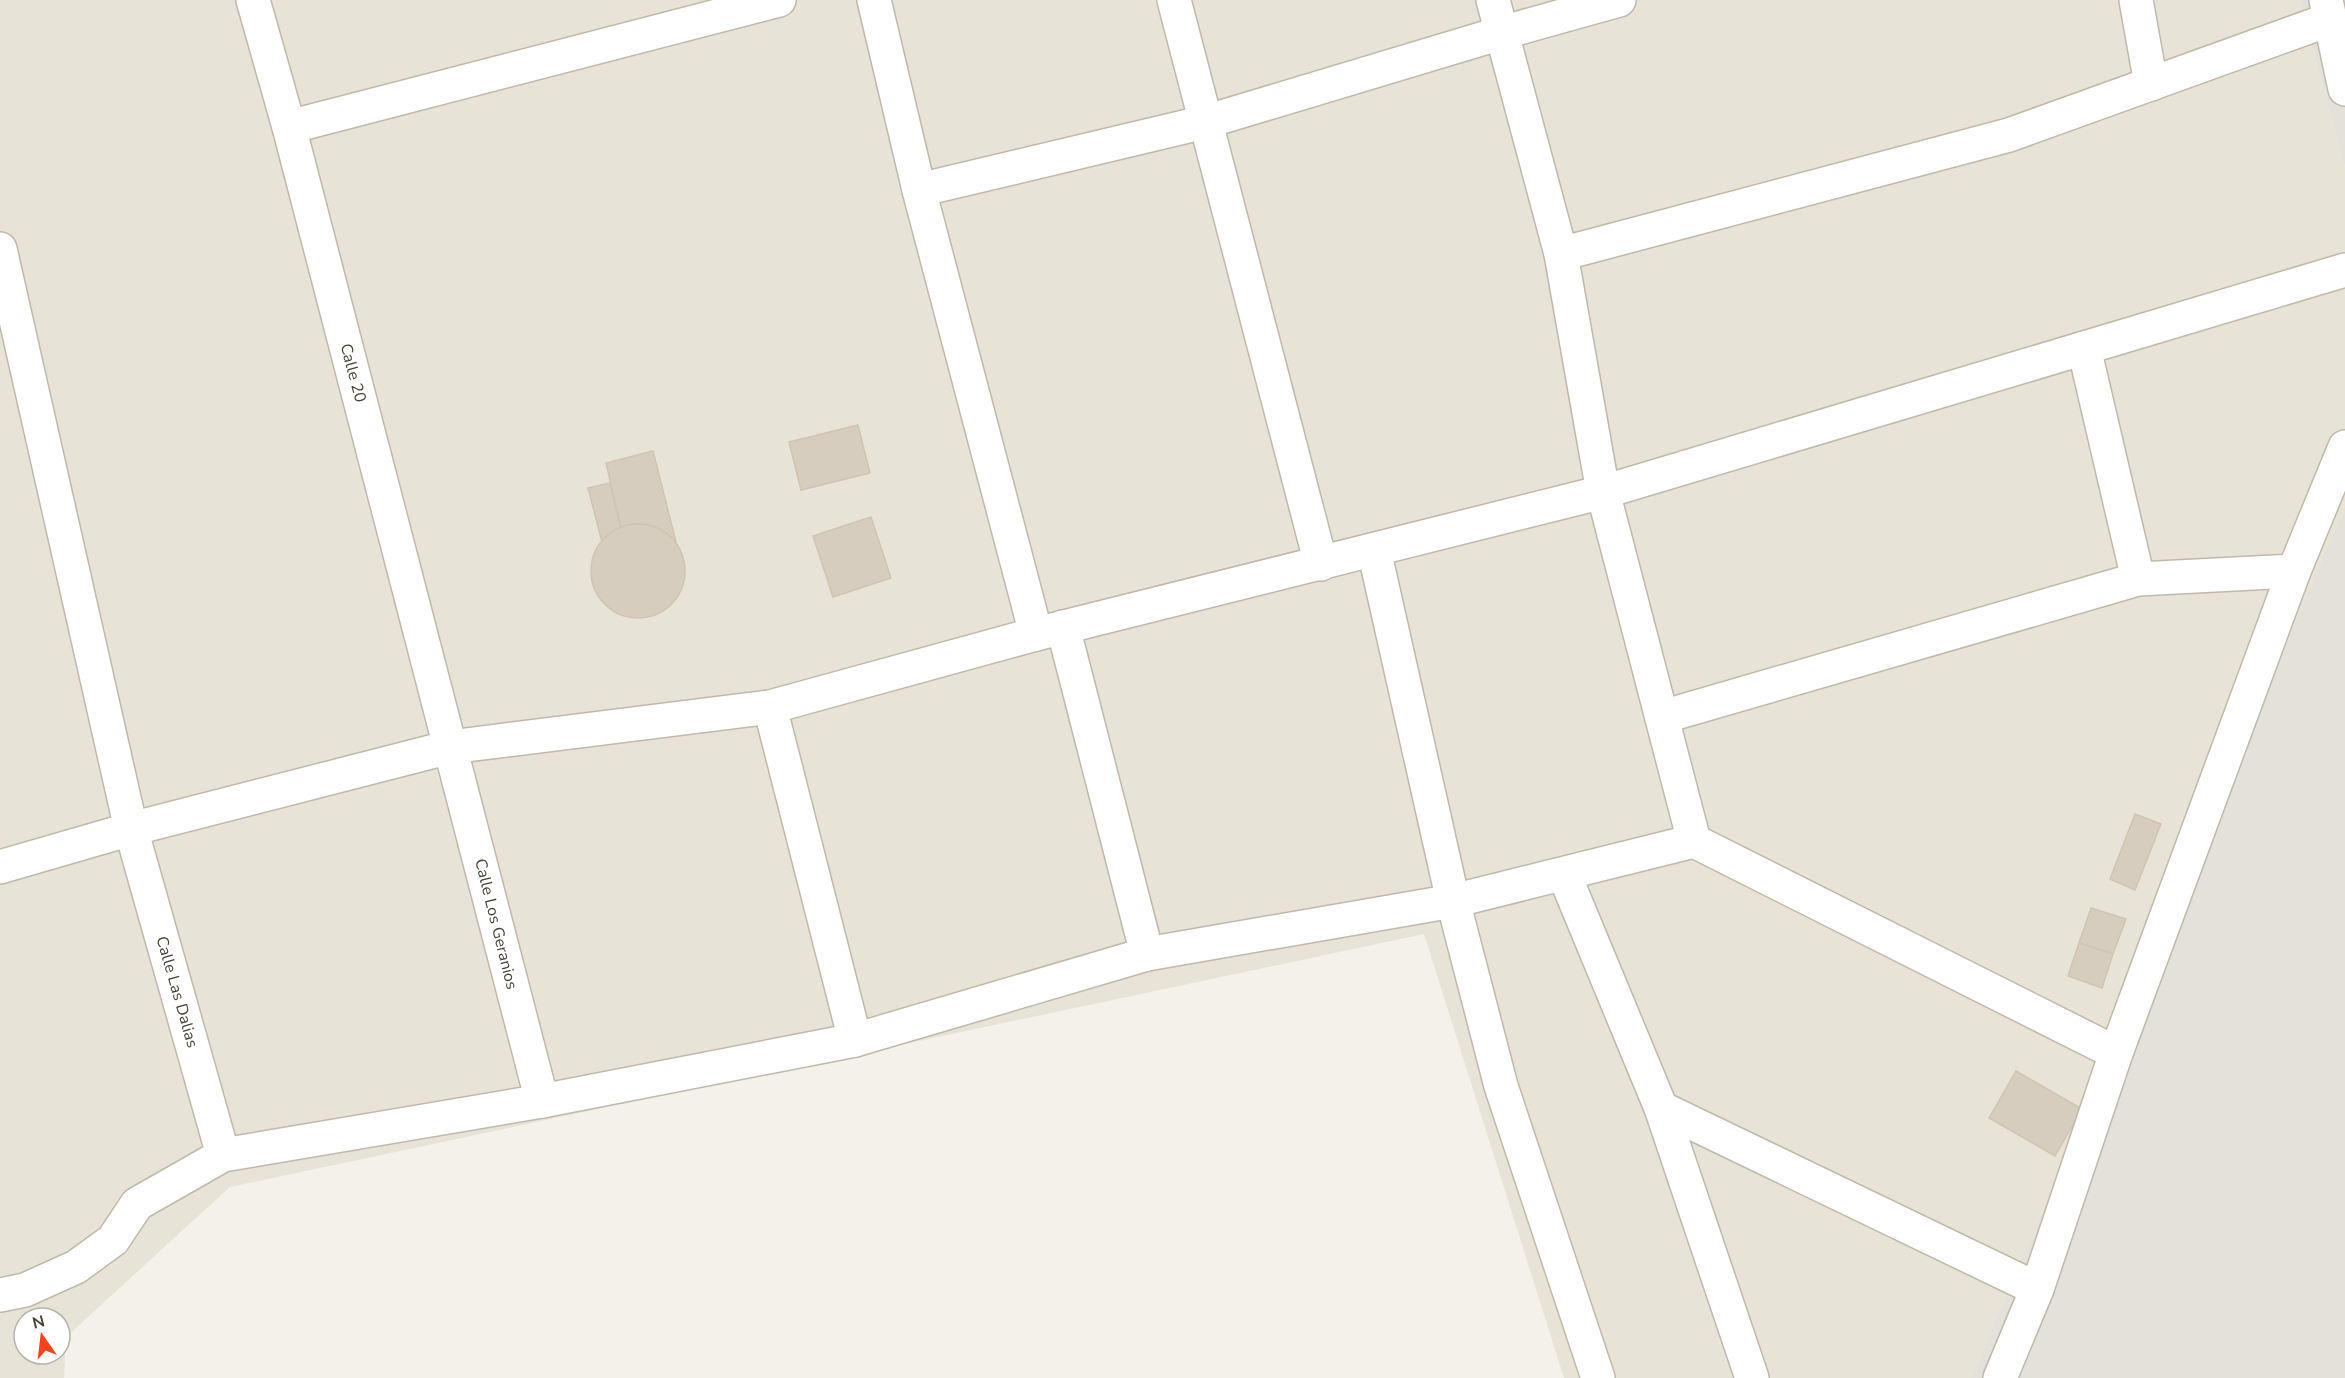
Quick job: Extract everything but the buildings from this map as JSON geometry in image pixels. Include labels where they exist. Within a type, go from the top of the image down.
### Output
[{"type":"street","name":"Calle 20","points":[[253,0],[289,127],[450,747]]},
{"type":"street","points":[[289,127],[779,0]]},
{"type":"street","points":[[874,0],[919,190],[1049,631],[1148,954]]},
{"type":"street","points":[[1174,0],[1321,564]]},
{"type":"street","points":[[1493,0],[1561,254],[1603,492],[1694,841]]},
{"type":"street","points":[[919,190],[1205,122],[1501,33],[1620,0]]},
{"type":"street","points":[[2136,0],[2151,84]]},
{"type":"street","points":[[1561,254],[2009,135],[2151,84],[2329,10],[2345,89]]},
{"type":"street","name":"Calle Las Dalias","points":[[0,249],[131,829],[223,1155]]},
{"type":"street","points":[[0,867],[131,829],[450,747],[770,707],[1049,631],[1603,492],[2345,270]]},
{"type":"street","points":[[2084,348],[2138,579]]},
{"type":"street","points":[[2000,1378],[2037,1289],[2116,1053],[2294,571],[2345,447]]},
{"type":"street","points":[[1374,550],[1453,901],[1501,1086],[1598,1378]]},
{"type":"street","points":[[1662,717],[2138,579],[2294,571]]},
{"type":"street","points":[[770,707],[855,1040]]},
{"type":"street","name":"Calle Los Geranios","points":[[450,747],[542,1101]]},
{"type":"street","points":[[0,1295],[25,1290],[76,1267],[113,1240],[137,1204],[223,1155],[542,1101],[855,1040],[1148,954],[1453,901],[1694,841],[2116,1053]]},
{"type":"street","points":[[1564,874],[1661,1108],[1752,1378]]},
{"type":"street","points":[[1661,1108],[2037,1289]]},
{"type":"shaded area","points":[[0,0],[2299,0],[2345,167],[2345,506],[1971,1378],[1564,1378],[1424,934],[230,1187],[72,1332],[72,1306],[12,1306],[12,1366],[65,1366],[64,1378],[0,1378]]},
{"type":"shaded area","points":[[2299,0],[2345,0],[2345,167]]},
{"type":"shaded area","points":[[2345,506],[2345,1378],[1971,1378]]}]
